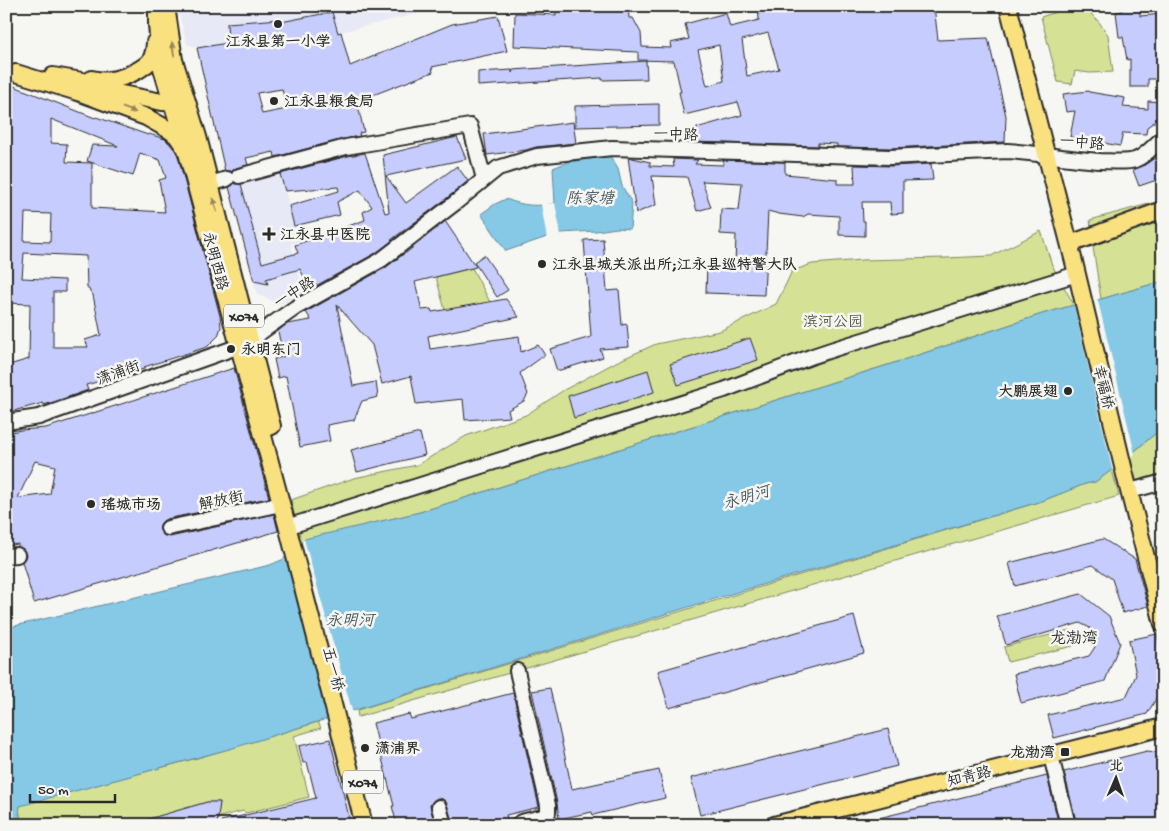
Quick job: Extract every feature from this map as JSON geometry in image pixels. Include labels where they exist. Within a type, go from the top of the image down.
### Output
[{"type":"main road","name":"幸福桥","points":[[1008,6],[1070,244],[1163,624]]},
{"type":"main road","points":[[10,70],[108,80],[128,75],[151,60],[154,52],[160,11]]},
{"type":"main road","name":"永明西路","points":[[160,11],[161,64],[198,137],[281,504],[296,542]]},
{"type":"main road","points":[[10,70],[150,100],[178,98]]},
{"type":"main road","points":[[10,70],[146,117],[171,131],[186,149]]},
{"type":"main road","points":[[51,75],[178,98]]},
{"type":"main road","name":"永明西路","points":[[178,98],[186,149],[245,344],[296,524],[296,542]]},
{"type":"main road","points":[[1070,244],[1163,210]]},
{"type":"main road","name":"五一桥","points":[[296,542],[347,740]]},
{"type":"main road","name":"知青路","points":[[774,825],[827,818],[1051,756],[1163,728]]},
{"type":"main road","name":"X074","points":[[347,740],[364,825]]},
{"type":"main road","name":"X074","points":[[347,740],[375,825]]},
{"type":"street","points":[[210,184],[346,147],[470,126],[484,179]]},
{"type":"street","name":"一中路","points":[[245,344],[295,308],[381,260],[498,168],[538,156],[612,148],[890,157],[1007,151],[1071,159],[1116,162],[1134,160],[1146,153],[1163,138]]},
{"type":"street","points":[[296,524],[733,387],[834,349],[1078,278]]},
{"type":"street","name":"潇浦街","points":[[6,422],[39,417],[245,344]]},
{"type":"street","points":[[1128,485],[1163,482]]},
{"type":"street","name":"解放街","points":[[168,528],[281,504]]},
{"type":"street","points":[[518,671],[548,805],[548,813],[542,817],[520,822],[518,825]]},
{"type":"street","points":[[1051,756],[1068,825]]},
{"type":"street","points":[[439,807],[444,825]]},
{"type":"shaded area","name":"江永县第一小学","points":[[177,6],[445,6],[276,50],[206,50],[187,44]]},
{"type":"shaded area","name":"江永县中医院","points":[[278,166],[299,241],[291,244],[304,293],[280,304],[257,294],[227,179]]},
{"type":"green space","points":[[1058,6],[1088,6],[1088,11],[1108,35],[1113,72],[1090,73],[1075,71],[1072,84],[1058,82],[1041,17],[1059,11]]},
{"type":"green space","points":[[1163,200],[1163,281],[1101,299],[1090,220]]},
{"type":"green space","name":"滨河公园","points":[[1041,231],[1052,265],[1074,305],[420,512],[300,541],[291,500],[354,478],[417,465],[466,436],[526,415],[564,390],[618,361],[656,344],[720,331],[776,304],[792,271],[812,264],[862,260],[991,256]]},
{"type":"green space","points":[[472,268],[490,302],[445,310],[436,277]]},
{"type":"green space","points":[[1163,427],[1163,482],[1130,491],[1122,462]]},
{"type":"green space","points":[[1112,470],[1119,496],[358,717],[357,710],[1042,501],[1095,482]]},
{"type":"green space","points":[[1069,630],[1073,646],[1008,662],[1004,647]]},
{"type":"green space","points":[[318,722],[321,728],[294,736],[309,797],[246,813],[243,811],[216,818],[220,802],[207,802],[129,825],[22,825],[20,813],[6,816],[6,809],[201,757]]},
{"type":"water","name":"陈家塘","points":[[610,156],[618,169],[622,186],[632,203],[630,229],[617,228],[561,233],[506,251],[481,214],[506,199],[530,205],[555,203],[553,168],[568,162]]},
{"type":"water","name":"永明河","points":[[1163,281],[1163,427],[1095,482],[1042,501],[711,600],[233,748],[20,806],[18,825],[6,825],[6,628],[270,565],[284,559],[293,545],[304,539],[420,512],[894,363],[1042,314]]},
{"type":"pier","points":[[555,203],[561,235],[547,239],[541,204]]},
{"type":"pier","points":[[1097,297],[1135,454],[1113,473],[1073,302]]},
{"type":"pier","points":[[304,539],[353,714],[330,721],[288,558],[300,541]]},
{"type":"building","points":[[556,6],[628,6],[629,18],[633,18],[641,33],[642,47],[671,48],[670,43],[689,39],[685,24],[726,13],[730,27],[759,20],[758,6],[934,6],[938,40],[988,38],[1006,116],[1005,142],[890,148],[837,147],[837,144],[818,143],[818,146],[689,142],[686,131],[742,115],[738,102],[684,115],[674,61],[638,60],[638,52],[514,46],[515,13],[556,15]],"holes":[[[768,33],[779,69],[747,76],[742,40]],[[719,45],[724,81],[707,86],[698,50]]]},
{"type":"building","points":[[1122,6],[1140,6],[1140,16],[1163,14],[1163,79],[1148,79],[1148,87],[1130,87],[1130,59],[1127,60],[1123,37],[1119,37],[1116,12],[1122,11]]},
{"type":"building","points":[[332,12],[338,33],[341,32],[350,66],[452,24],[498,16],[507,51],[432,67],[433,72],[357,101],[364,132],[359,133],[360,136],[275,157],[274,152],[246,158],[248,165],[236,168],[232,172],[225,171],[197,48],[228,43],[227,23],[281,19],[281,22]],"holes":[[[282,89],[287,109],[262,114],[257,93]]]},
{"type":"building","points":[[646,61],[647,79],[602,80],[602,78],[478,86],[478,72],[512,70],[512,73],[513,70]]},
{"type":"building","points":[[6,83],[95,118],[165,139],[177,152],[220,316],[221,327],[218,336],[207,347],[144,367],[144,369],[86,385],[88,390],[44,405],[43,403],[6,413],[6,366],[29,359],[30,304],[6,303]],"holes":[[[51,119],[118,146],[92,145],[87,161],[133,176],[140,153],[160,160],[166,178],[159,180],[165,212],[92,208],[92,163],[66,162],[67,144],[51,143]],[[25,213],[51,214],[50,242],[24,241]],[[24,253],[86,256],[87,287],[93,295],[101,335],[85,340],[88,347],[53,347],[53,292],[65,292],[65,280],[22,278]]]},
{"type":"building","points":[[1089,91],[1125,98],[1123,107],[1148,109],[1148,101],[1163,102],[1163,116],[1147,127],[1146,134],[1123,133],[1120,146],[1070,137],[1075,111],[1066,112],[1063,94]]},
{"type":"building","points":[[659,104],[659,125],[575,127],[575,106]]},
{"type":"building","points":[[573,122],[576,143],[487,155],[484,134]]},
{"type":"building","points":[[457,137],[466,159],[386,176],[406,203],[457,166],[468,181],[376,253],[310,289],[300,269],[266,279],[268,284],[254,281],[229,187],[234,183],[241,184],[262,263],[298,253],[295,245],[365,220],[363,212],[372,207],[360,190],[337,202],[340,215],[294,226],[289,206],[339,191],[338,187],[285,191],[280,174],[365,153],[385,213],[389,212],[383,155]]},
{"type":"building","points":[[628,157],[650,162],[650,166],[674,167],[673,159],[698,160],[695,164],[723,165],[723,160],[785,162],[785,174],[837,179],[837,184],[855,184],[854,165],[931,164],[933,180],[903,181],[903,213],[891,214],[890,202],[862,202],[865,236],[839,235],[839,216],[808,214],[803,217],[768,211],[764,295],[706,293],[707,265],[735,266],[736,235],[720,234],[721,209],[739,210],[742,183],[702,181],[711,207],[697,211],[687,177],[652,176],[656,205],[636,213]]},
{"type":"building","points":[[1153,159],[1163,159],[1163,178],[1139,186],[1133,170]]},
{"type":"building","points":[[445,221],[476,267],[415,282],[422,310],[431,309],[432,312],[506,299],[519,317],[428,336],[430,349],[519,336],[521,352],[538,345],[545,355],[520,373],[528,394],[524,401],[508,410],[510,417],[465,420],[463,399],[416,404],[411,376],[382,384],[372,345],[337,305],[353,386],[376,382],[378,397],[362,401],[354,420],[327,425],[330,441],[300,447],[286,376],[278,378],[274,359],[283,357],[278,331],[287,324],[311,320],[306,312],[385,268]]},
{"type":"building","points":[[603,239],[607,291],[619,290],[622,325],[627,324],[629,347],[600,349],[603,357],[557,371],[550,349],[591,337],[584,240]]},
{"type":"building","points":[[484,255],[508,290],[497,297],[474,262]]},
{"type":"building","points":[[750,338],[758,360],[678,385],[670,364]]},
{"type":"building","points":[[234,368],[269,498],[166,519],[160,525],[160,530],[162,534],[170,537],[274,514],[278,531],[34,603],[22,562],[26,555],[24,550],[18,547],[18,544],[6,546],[6,433],[46,428]],"holes":[[[35,461],[55,466],[50,494],[18,498]]]},
{"type":"building","points":[[648,370],[654,392],[574,418],[568,396]]},
{"type":"building","points":[[420,433],[425,455],[357,472],[351,450]]},
{"type":"building","points":[[1103,539],[1135,559],[1148,606],[1123,613],[1112,579],[1093,565],[1015,586],[1009,563]]},
{"type":"building","points":[[1081,594],[1109,616],[1120,643],[1105,681],[1021,703],[1014,674],[1089,656],[1095,647],[1090,628],[1080,623],[1006,645],[997,616]]},
{"type":"building","points":[[854,616],[864,653],[669,708],[658,671]]},
{"type":"building","points":[[1157,634],[1163,664],[1163,687],[1147,714],[1054,738],[1048,715],[1126,697],[1136,675],[1129,640]]},
{"type":"building","points":[[550,688],[572,789],[659,770],[665,798],[593,815],[592,812],[559,819],[532,691]]},
{"type":"building","points":[[513,693],[539,807],[506,815],[509,825],[453,825],[445,801],[437,798],[430,805],[435,825],[397,825],[373,723],[409,714],[411,719]]},
{"type":"building","points":[[888,729],[897,766],[700,815],[691,778]]},
{"type":"building","points":[[330,739],[351,825],[222,825],[221,821],[316,798],[307,762],[303,763],[299,746]]},
{"type":"building","points":[[1147,751],[1163,753],[1163,825],[1077,825],[1064,772]]},
{"type":"building","points":[[1047,776],[1059,825],[867,825],[867,821]]},
{"type":"building","points":[[207,802],[220,802],[217,825],[138,825],[138,822]]},
{"type":"place","name":"江永县第一小学","points":[[278,24]]},
{"type":"place","name":"江永县粮食局","points":[[274,101]]},
{"type":"place","name":"江永县中医院","points":[[269,234]]},
{"type":"place","name":"江永县城关派出所;江永县巡特警大队","points":[[542,264]]},
{"type":"place","name":"永明东门","points":[[231,349]]},
{"type":"place","name":"大鹏展翅","points":[[1068,391]]},
{"type":"place","name":"瑶城市场","points":[[91,504]]},
{"type":"place","name":"潇浦界","points":[[365,748]]},
{"type":"place","name":"龙渤湾","points":[[1065,752]]},
{"type":"district","name":"龙渤湾","points":[[1074,637]]}]
